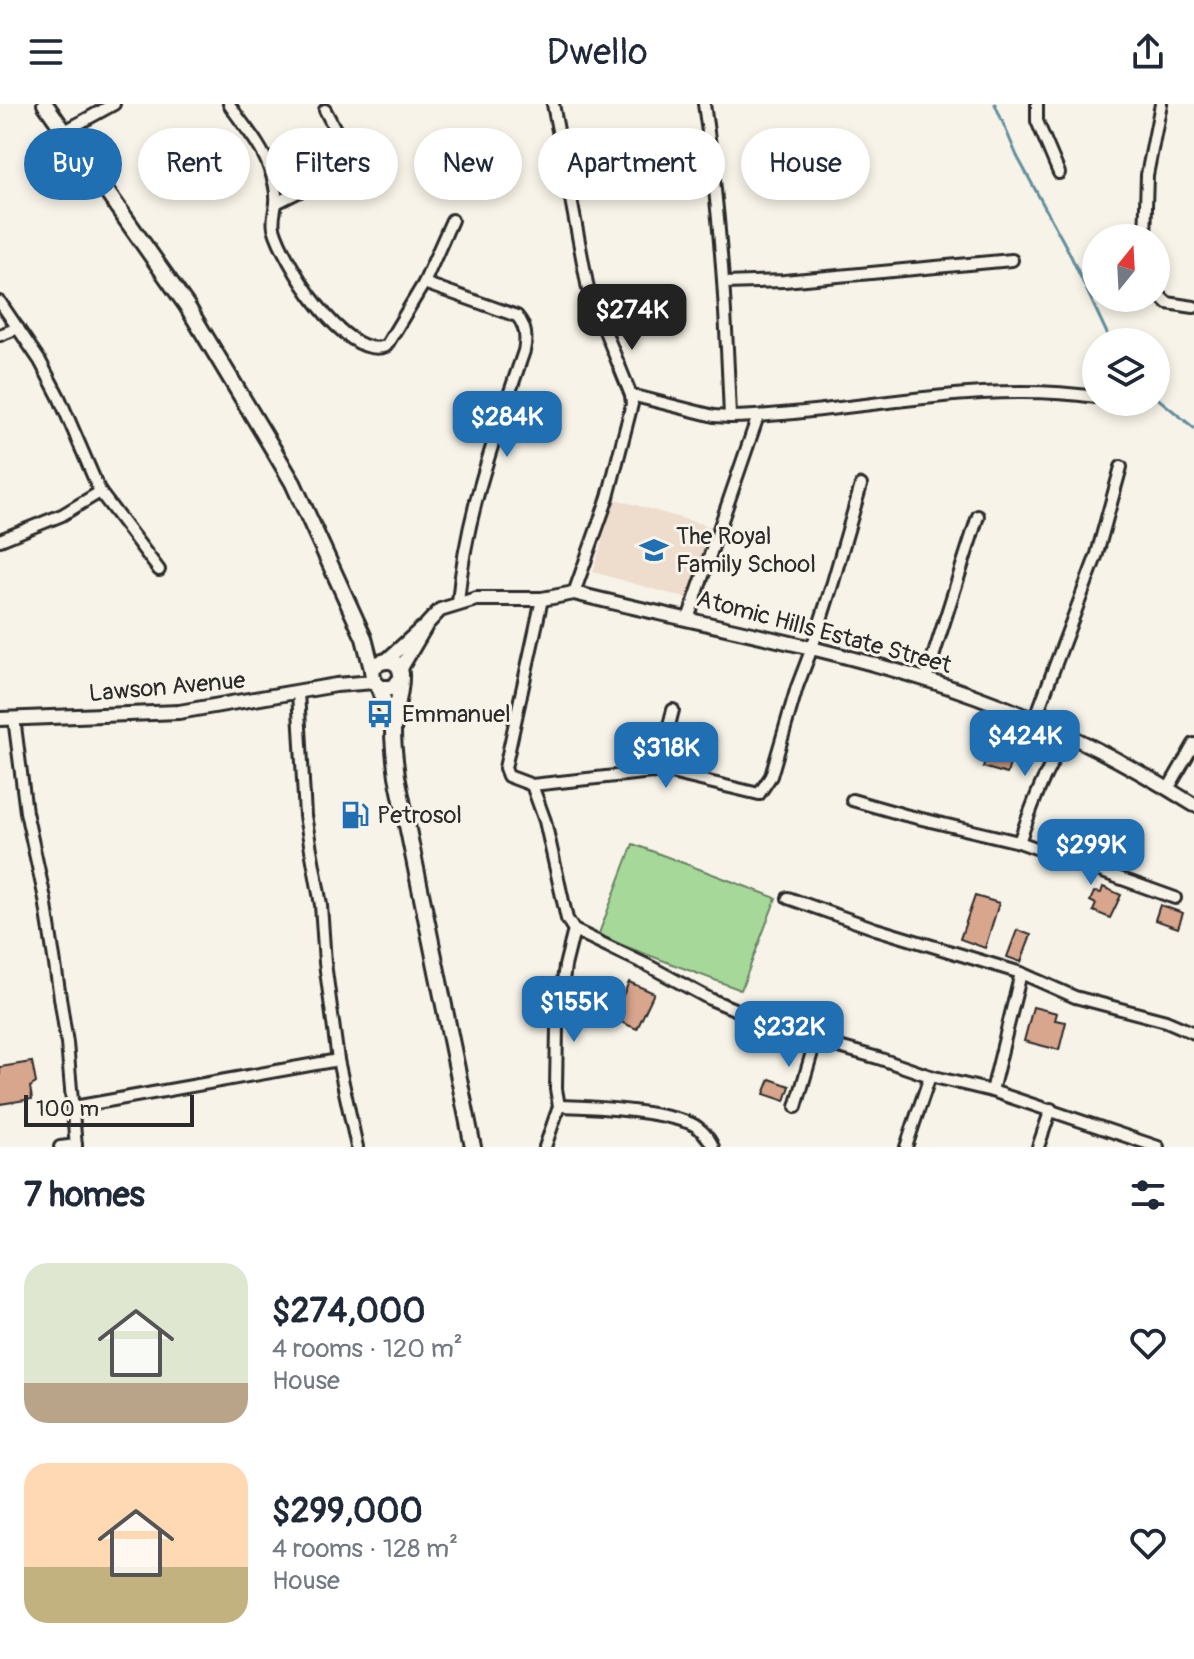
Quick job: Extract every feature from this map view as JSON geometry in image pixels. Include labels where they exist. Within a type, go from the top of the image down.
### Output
[{"type":"main road","points":[[45,104],[63,128]]},
{"type":"main road","points":[[113,200],[187,306],[293,483],[378,672],[388,689],[400,675],[395,663],[378,672]]},
{"type":"main road","name":"Atomic Hills Estate Street","points":[[378,672],[393,727],[404,818],[473,1147]]},
{"type":"main road","name":"Atomic Hills Estate Street","points":[[393,727],[400,675]]},
{"type":"street","points":[[70,128],[114,104]]},
{"type":"street","points":[[229,104],[269,166],[276,203],[273,222],[283,253],[301,283],[331,320],[360,343],[378,349],[386,346],[424,283],[452,220]]},
{"type":"street","points":[[553,104],[588,289],[631,395],[631,411],[608,497],[574,593]]},
{"type":"street","points":[[704,104],[713,160],[725,283],[730,417]]},
{"type":"street","points":[[1037,104],[1037,121],[1059,173]]},
{"type":"street","points":[[1145,224],[1147,175],[1161,104]]},
{"type":"street","points":[[276,203],[346,168],[349,156],[325,110]]},
{"type":"street","points":[[725,283],[784,281],[1012,260]]},
{"type":"street","points":[[424,283],[517,316],[522,321],[526,336],[466,542],[458,603]]},
{"type":"street","points":[[0,302],[59,397],[100,492],[159,570]]},
{"type":"street","points":[[1170,303],[1194,307]]},
{"type":"street","points":[[0,335],[18,328]]},
{"type":"street","points":[[631,395],[714,416],[730,417],[1007,393],[1055,392],[1082,395]]},
{"type":"street","points":[[688,619],[758,416]]},
{"type":"street","points":[[1035,719],[1097,554],[1121,467]]},
{"type":"street","points":[[542,599],[505,760],[508,776],[532,785],[671,773],[759,794],[771,776],[861,485]]},
{"type":"street","points":[[0,540],[62,515],[100,492]]},
{"type":"street","points":[[926,679],[978,516]]},
{"type":"street","name":"Atomic Hills Estate Street","points":[[378,672],[440,610],[458,603],[497,598],[542,599],[574,593],[812,648],[926,679],[1070,735],[1194,805]]},
{"type":"street","name":"Atomic Hills Estate Street","points":[[400,675],[427,624]]},
{"type":"street","name":"Lawson Avenue","points":[[7,718],[179,712],[336,685],[378,672]]},
{"type":"street","points":[[298,692],[305,816],[321,905],[338,1060],[357,1147]]},
{"type":"street","points":[[657,772],[673,710]]},
{"type":"street","points":[[7,718],[45,899],[74,1107],[76,1146],[60,1147]]},
{"type":"street","points":[[1019,842],[1054,755],[1070,735]]},
{"type":"street","points":[[1168,789],[1194,744]]},
{"type":"street","points":[[532,785],[545,821],[567,919],[574,930],[710,999],[815,1042],[1051,1109],[1153,1146]]},
{"type":"street","points":[[852,800],[1019,842],[1175,898]]},
{"type":"street","points":[[788,898],[876,929],[1021,973],[1075,997],[1166,1021],[1194,1033]]},
{"type":"street","points":[[545,1147],[559,1106],[556,1089],[557,1026],[565,966],[574,930]]},
{"type":"street","points":[[992,1091],[1021,973]]},
{"type":"street","points":[[796,1107],[815,1042]]},
{"type":"street","points":[[74,1107],[338,1060]]},
{"type":"street","points":[[906,1147],[930,1076]]},
{"type":"street","points":[[559,1106],[604,1108],[689,1122],[704,1133],[713,1147]]},
{"type":"street","points":[[1038,1147],[1051,1109]]},
{"type":"shaded area","name":"The Royal Family School","points":[[615,499],[715,528],[692,600],[593,572]]},
{"type":"green space","points":[[633,844],[776,898],[741,990],[598,936]]},
{"type":"building","points":[[989,750],[1012,757],[1007,774],[983,767]]},
{"type":"building","points":[[1103,887],[1121,895],[1110,918],[1093,911],[1096,904],[1090,901],[1094,892],[1101,893]]},
{"type":"building","points":[[975,896],[999,903],[985,948],[960,939]]},
{"type":"building","points":[[1160,905],[1183,913],[1178,928],[1155,920]]},
{"type":"building","points":[[1017,930],[1031,935],[1021,962],[1007,957]]},
{"type":"building","points":[[629,982],[654,993],[637,1029],[616,1020],[621,1010],[618,1006]]},
{"type":"building","points":[[1033,1007],[1057,1013],[1055,1020],[1066,1022],[1059,1050],[1024,1041]]},
{"type":"building","points":[[32,1062],[36,1083],[30,1087],[32,1099],[0,1104],[0,1067]]},
{"type":"building","points":[[770,1079],[790,1086],[785,1101],[764,1094]]},
{"type":"waterway","points":[[995,104],[1017,156],[1069,252],[1104,328]]},
{"type":"waterway","points":[[1170,408],[1194,428]]},
{"type":"place","name":"The Royal Family School","points":[[654,550]]},
{"type":"place","name":"Emmanuel","points":[[380,714]]},
{"type":"place","name":"Petrosol","points":[[355,815]]}]
